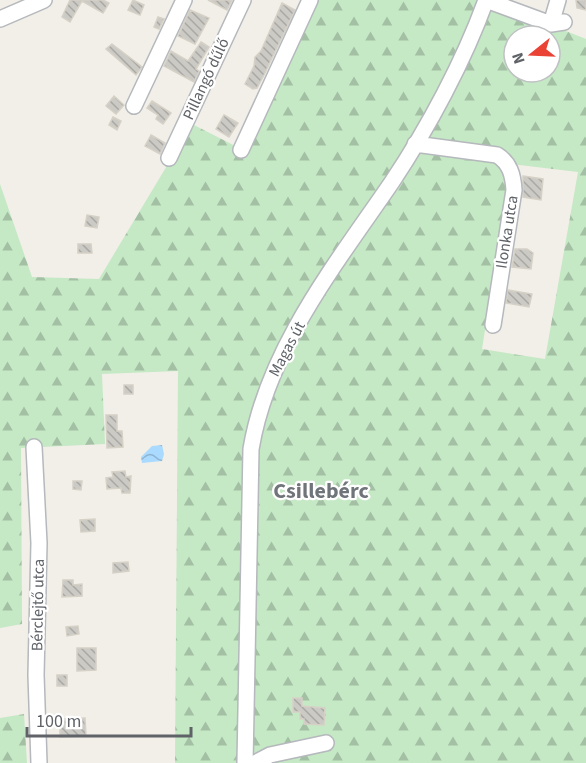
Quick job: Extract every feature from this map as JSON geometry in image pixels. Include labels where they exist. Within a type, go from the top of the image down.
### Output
[{"type":"street","points":[[0,19],[44,0]]},
{"type":"street","points":[[134,106],[184,0]]},
{"type":"street","name":"Pillangó dűlő","points":[[169,158],[243,0]]},
{"type":"street","points":[[241,150],[310,0]]},
{"type":"street","points":[[486,0],[558,23],[558,0]]},
{"type":"street","name":"Magas út","points":[[245,763],[251,449],[255,421],[279,360],[337,259],[392,182],[415,144],[457,66],[486,0]]},
{"type":"street","name":"Ilonka utca","points":[[415,144],[496,155],[504,159],[512,173],[514,190],[493,325]]},
{"type":"street","name":"Bérclejtő utca","points":[[34,447],[39,543],[36,675],[39,763]]},
{"type":"street","points":[[246,745],[259,761],[293,749],[326,743]]},
{"type":"green space","points":[[312,0],[488,0],[548,24],[502,24],[502,84],[562,84],[562,29],[586,39],[586,763],[175,763],[178,371],[102,374],[105,444],[21,448],[22,624],[0,628],[0,184],[32,277],[99,279],[192,124],[243,150]],"holes":[[[511,164],[578,172],[545,359],[482,349]]]},
{"type":"green space","points":[[24,714],[27,763],[0,763],[0,718]]},
{"type":"water","points":[[162,445],[164,454],[162,461],[142,463],[141,457],[152,446]]},
{"type":"building","points":[[70,0],[103,0],[109,3],[103,13],[82,1],[70,22],[62,17]]},
{"type":"building","points":[[133,0],[144,5],[140,15],[128,10]]},
{"type":"building","points":[[208,0],[232,0],[227,10]]},
{"type":"building","points":[[576,0],[586,0],[586,10],[577,8]]},
{"type":"building","points":[[282,3],[295,10],[264,75],[257,88],[253,89],[245,84],[254,66],[255,57],[261,51]]},
{"type":"building","points":[[190,10],[209,18],[195,44],[178,36]]},
{"type":"building","points":[[158,17],[164,19],[159,29],[154,27]]},
{"type":"building","points":[[201,42],[209,47],[196,69],[199,71],[194,82],[164,66],[171,51],[188,61]]},
{"type":"building","points":[[112,44],[142,67],[136,75],[106,49]]},
{"type":"building","points":[[114,96],[124,105],[116,114],[106,106]]},
{"type":"building","points":[[152,101],[171,113],[163,124],[156,119],[158,115],[147,108]]},
{"type":"building","points":[[224,115],[238,123],[229,137],[216,129]]},
{"type":"building","points":[[113,117],[121,121],[117,130],[109,125]]},
{"type":"building","points":[[151,135],[165,143],[160,154],[145,146]]},
{"type":"building","points":[[523,176],[543,179],[541,200],[523,197]]},
{"type":"building","points":[[87,215],[99,217],[97,228],[85,226]]},
{"type":"building","points":[[78,244],[91,244],[92,253],[78,253]]},
{"type":"building","points":[[515,249],[527,249],[533,253],[531,269],[512,267]]},
{"type":"building","points":[[508,290],[532,294],[529,307],[506,303]]},
{"type":"building","points":[[124,385],[133,385],[133,394],[124,394]]},
{"type":"building","points":[[106,415],[117,415],[117,431],[122,431],[123,447],[107,448]]},
{"type":"building","points":[[125,471],[126,477],[131,476],[130,493],[122,493],[121,488],[107,489],[106,478],[113,477],[112,472]]},
{"type":"building","points":[[73,481],[82,481],[81,490],[73,489]]},
{"type":"building","points":[[95,519],[95,531],[81,532],[80,520]]},
{"type":"building","points":[[128,562],[129,571],[113,573],[113,563]]},
{"type":"building","points":[[63,580],[73,580],[73,585],[82,584],[82,596],[62,597]]},
{"type":"building","points":[[78,626],[79,634],[67,636],[66,627]]},
{"type":"building","points":[[77,648],[96,648],[96,670],[77,671]]},
{"type":"building","points":[[57,675],[67,675],[67,686],[57,686]]},
{"type":"building","points":[[293,698],[302,698],[302,706],[325,708],[324,725],[304,724],[304,719],[300,719],[300,712],[293,712]]},
{"type":"building","points":[[85,718],[86,736],[60,737],[60,719]]},
{"type":"district","name":"Csillebérc","points":[[321,491]]}]
